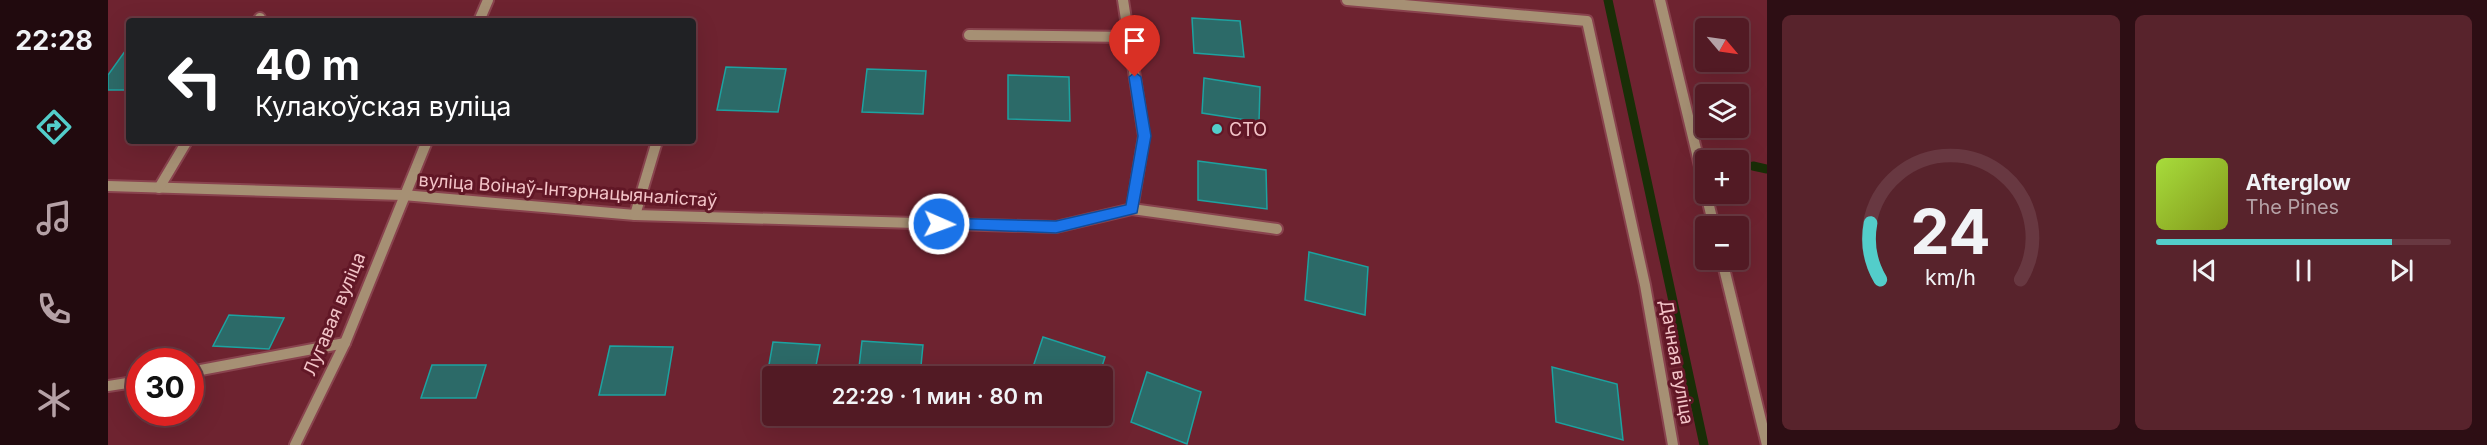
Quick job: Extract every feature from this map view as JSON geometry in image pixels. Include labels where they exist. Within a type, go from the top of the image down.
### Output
[{"type":"street","points":[[480,18],[488,0]]},
{"type":"street","points":[[1124,0],[1144,136],[1132,209],[1277,229]]},
{"type":"street","name":"Дачная вуліца","points":[[1347,0],[1587,21],[1645,285],[1673,445]]},
{"type":"street","points":[[1660,0],[1695,150]]},
{"type":"street","points":[[969,35],[1129,37]]},
{"type":"street","points":[[159,188],[185,144]]},
{"type":"street","name":"Лугавая вуліца","points":[[295,445],[345,343],[403,195],[426,144]]},
{"type":"street","points":[[635,215],[656,144]]},
{"type":"street","name":"вуліца Воінаў-Інтэрнацыяналістаў","points":[[108,186],[403,195],[635,215],[1056,227],[1132,209]]},
{"type":"street","points":[[1724,270],[1767,445]]},
{"type":"street","points":[[204,369],[345,343]]},
{"type":"street","points":[[108,386],[126,383]]},
{"type":"building","points":[[1192,18],[1240,21],[1244,57],[1194,53]]},
{"type":"building","points":[[126,50],[126,90],[108,90],[108,75]]},
{"type":"building","points":[[726,67],[786,69],[778,112],[717,110]]},
{"type":"building","points":[[867,69],[926,71],[923,114],[862,112]]},
{"type":"building","points":[[1008,75],[1069,77],[1070,121],[1008,119]]},
{"type":"building","points":[[1204,78],[1260,87],[1259,122],[1202,113]]},
{"type":"building","points":[[1198,161],[1266,170],[1267,209],[1198,200]]},
{"type":"building","points":[[1309,252],[1368,267],[1365,315],[1305,300]]},
{"type":"building","points":[[229,315],[284,318],[269,349],[213,346]]},
{"type":"building","points":[[1043,337],[1105,357],[1102,366],[1033,366]]},
{"type":"building","points":[[862,341],[923,345],[921,366],[859,366]]},
{"type":"building","points":[[773,342],[820,345],[816,366],[769,366]]},
{"type":"building","points":[[610,346],[673,347],[665,395],[599,395]]},
{"type":"building","points":[[432,365],[486,365],[476,398],[421,398]]},
{"type":"building","points":[[1552,367],[1617,384],[1623,440],[1556,422]]},
{"type":"building","points":[[1147,372],[1201,392],[1187,444],[1131,422]]},
{"type":"waterway","points":[[1608,0],[1704,445]]},
{"type":"waterway","points":[[1753,166],[1767,169]]},
{"type":"place","name":"СТО","points":[[1217,129]]},
{"type":"route","points":[[939,224],[1056,227],[1132,209],[1144,136],[1135,77]]}]
